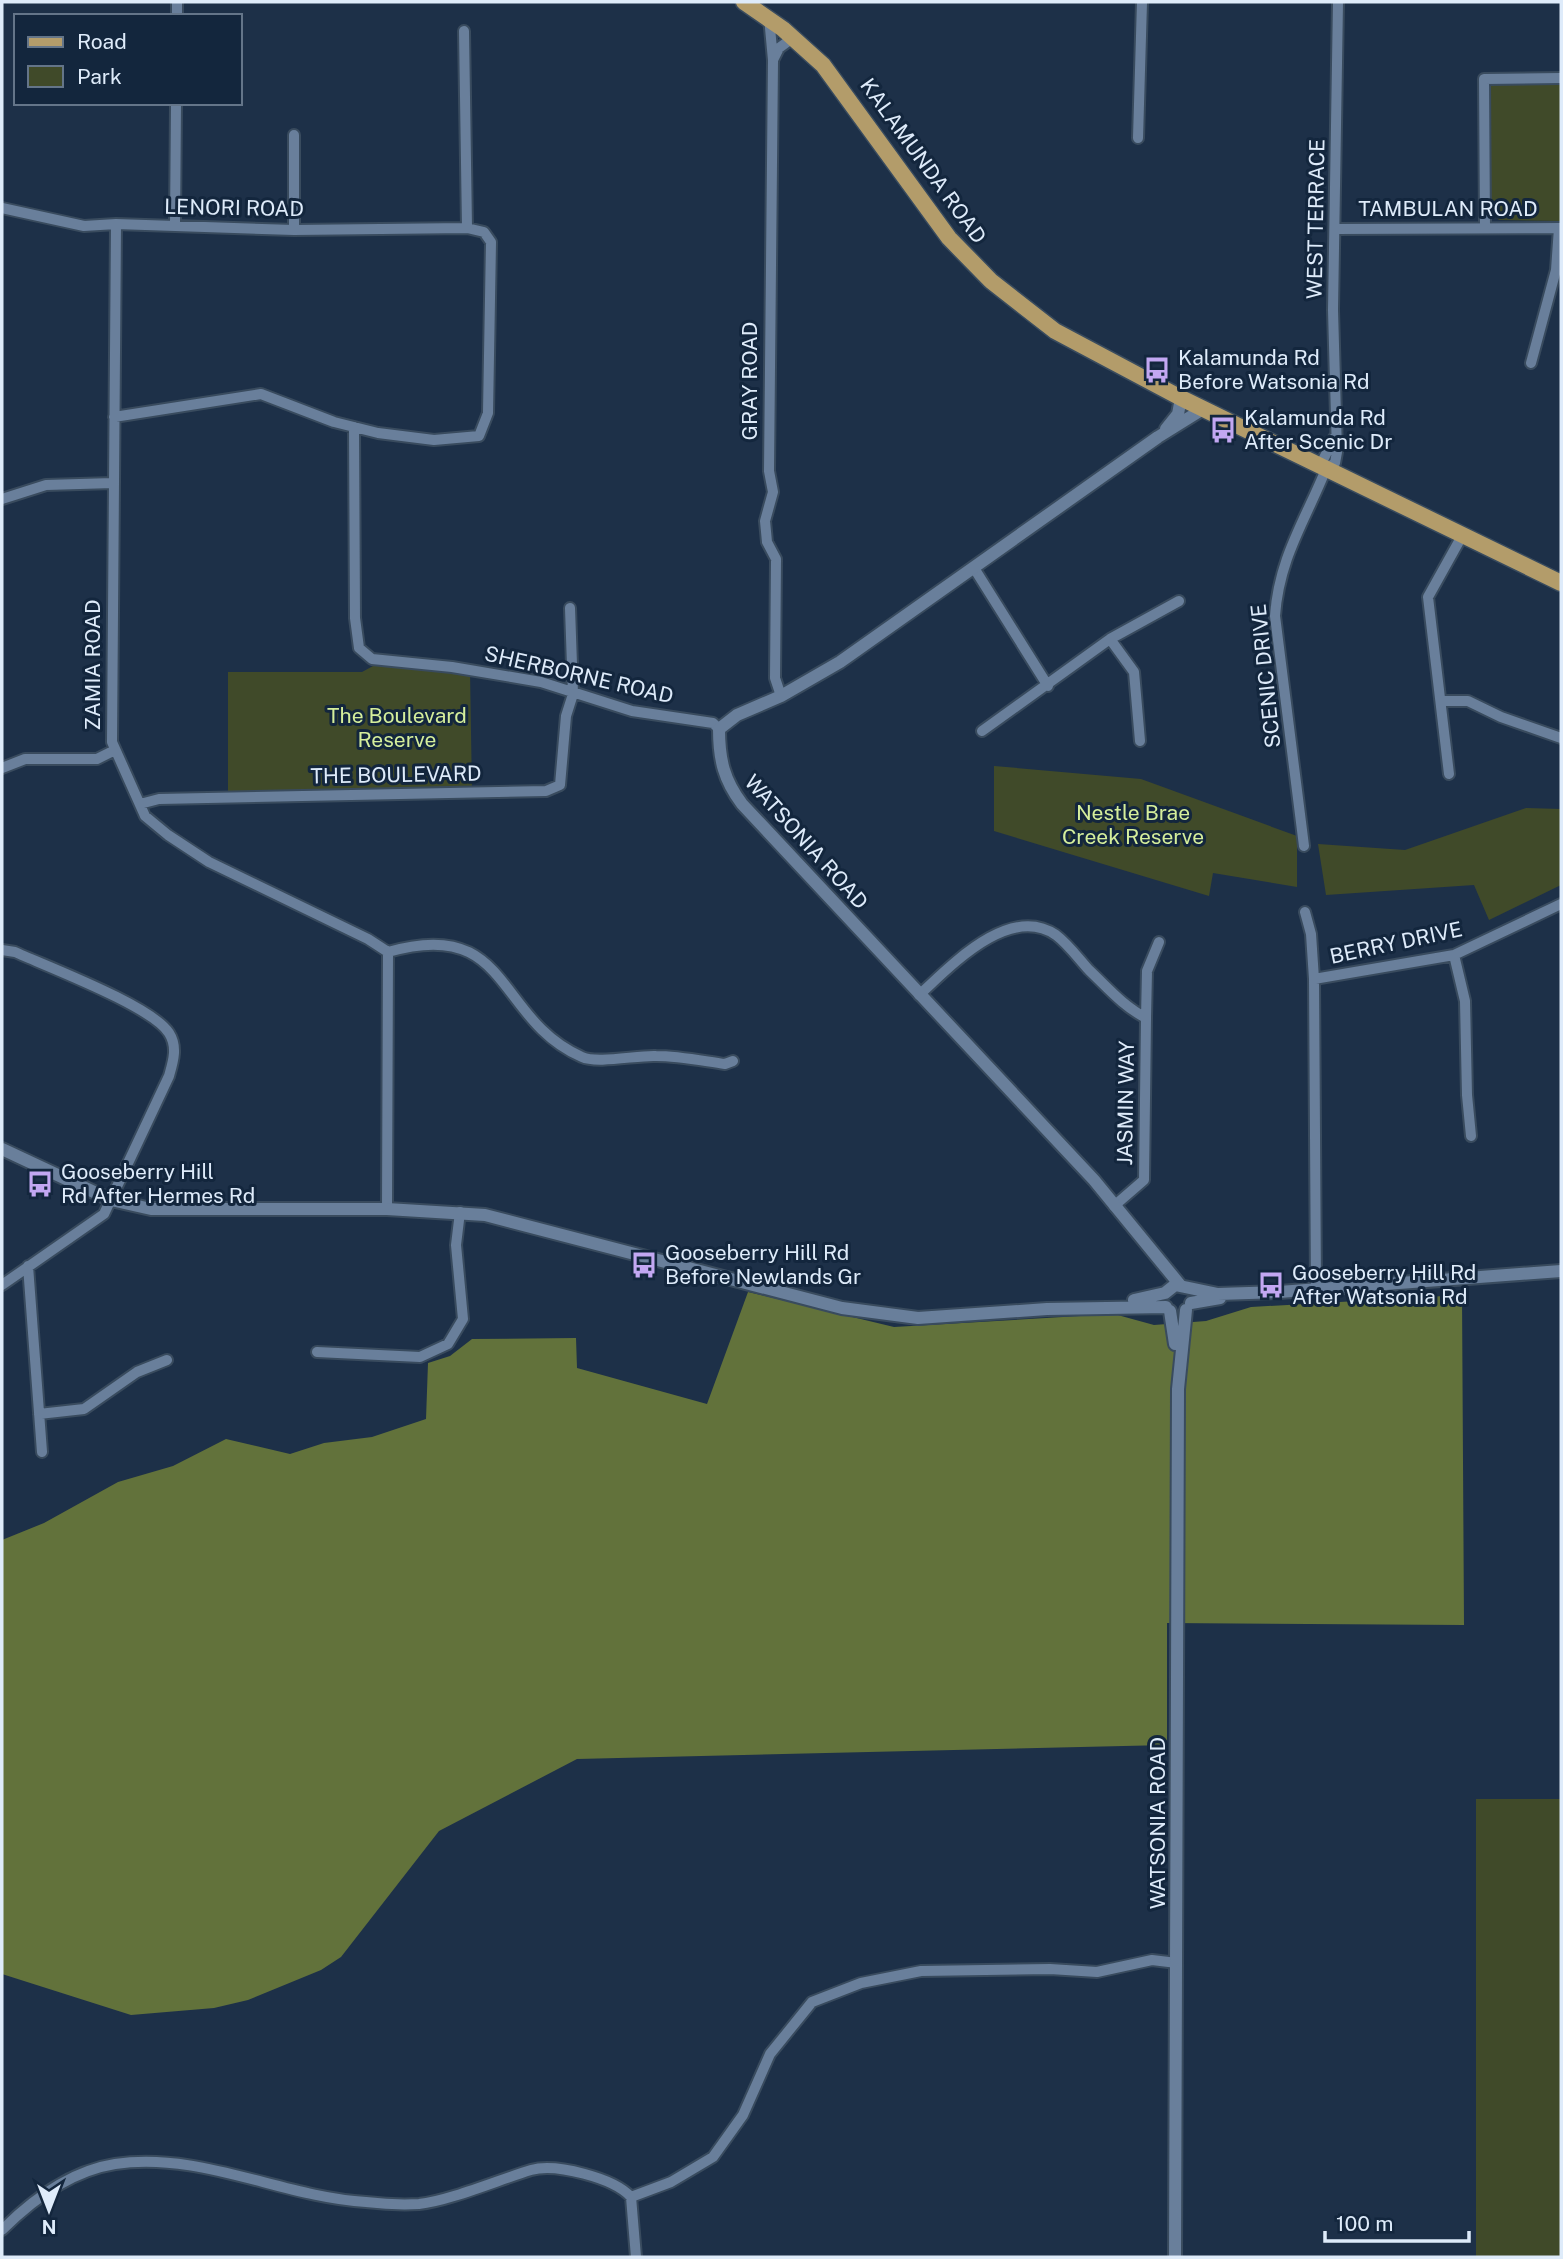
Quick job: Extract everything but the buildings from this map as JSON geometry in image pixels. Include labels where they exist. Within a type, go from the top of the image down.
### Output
[{"type":"main road","name":"KALAMUNDA ROAD","points":[[744,2],[794,37],[840,83],[892,162],[949,238],[991,281],[1055,331],[1203,409],[1561,583]]},
{"type":"street","points":[[1138,138],[1142,2]]},
{"type":"street","name":"WEST TERRACE","points":[[1326,469],[1323,460],[1334,438],[1338,2]]},
{"type":"street","name":"GRAY ROAD","points":[[769,17],[773,60],[769,471],[773,492],[765,521],[766,542],[776,559],[775,678],[782,696]]},
{"type":"street","points":[[114,417],[261,394],[354,427],[434,440],[479,436],[488,412],[491,242],[484,232],[467,228],[464,31]]},
{"type":"street","points":[[773,60],[779,48],[794,37]]},
{"type":"street","points":[[1485,227],[1484,79],[1561,78]]},
{"type":"street","points":[[175,225],[176,105]]},
{"type":"street","points":[[294,135],[294,230]]},
{"type":"street","name":"LENORI ROAD","points":[[2,208],[84,226],[175,225],[294,230],[467,228]]},
{"type":"street","name":"ZAMIA ROAD","points":[[116,224],[112,742],[145,816],[209,862],[368,939],[388,952]]},
{"type":"street","points":[[1531,363],[1556,270],[1560,228]]},
{"type":"street","name":"TAMBULAN ROAD","points":[[1335,229],[1560,228]]},
{"type":"street","points":[[1158,437],[1178,414],[1181,398]]},
{"type":"street","points":[[719,729],[737,715],[782,696],[840,662],[1158,437],[1203,409]]},
{"type":"street","name":"SHERBORNE ROAD","points":[[354,427],[355,618],[359,648],[372,659],[452,667],[541,682],[632,711],[700,719],[713,723],[719,729]]},
{"type":"street","name":"SCENIC DRIVE","points":[[1304,846],[1275,616],[1284,560],[1326,469]]},
{"type":"street","points":[[2,499],[46,485],[113,483]]},
{"type":"street","points":[[1449,774],[1428,597],[1462,536]]},
{"type":"street","points":[[974,568],[1048,687]]},
{"type":"street","points":[[982,731],[1048,687],[1110,639],[1179,601]]},
{"type":"street","name":"THE BOULEVARD","points":[[140,804],[159,799],[546,791],[560,785],[563,775],[566,716],[573,694],[570,608]]},
{"type":"street","points":[[1110,639],[1135,672],[1140,741]]},
{"type":"street","points":[[1441,701],[1468,701],[1501,717],[1561,738]]},
{"type":"street","name":"WATSONIA ROAD","points":[[719,729],[719,759],[728,786],[742,804],[1094,1180],[1164,1265],[1186,1297],[1178,1389],[1175,2257]]},
{"type":"street","points":[[2,768],[25,759],[97,759],[116,750]]},
{"type":"street","name":"BERRY DRIVE","points":[[1314,979],[1454,955],[1561,904]]},
{"type":"street","points":[[1305,912],[1311,934],[1314,979],[1316,1289]]},
{"type":"street","name":"JASMIN WAY","points":[[919,995],[979,942],[1012,929],[1037,928],[1055,935],[1126,1008],[1146,1018],[1144,1180],[1114,1206]]},
{"type":"street","points":[[387,1209],[388,952],[419,943],[457,946],[486,962],[545,1037],[585,1059],[658,1056],[725,1064],[733,1061]]},
{"type":"street","points":[[1146,1018],[1147,971],[1159,943]]},
{"type":"street","points":[[2,950],[15,951],[138,1008],[169,1032],[175,1052],[169,1076],[111,1200],[98,1220],[2,1284]]},
{"type":"street","points":[[1454,955],[1465,1001],[1467,1095],[1471,1136]]},
{"type":"street","points":[[2,1149],[111,1200],[150,1209],[387,1209],[460,1212],[504,1219],[867,1313],[918,1318],[1047,1309],[1168,1309],[1186,1297]]},
{"type":"street","points":[[317,1352],[419,1357],[448,1344],[459,1331],[463,1320],[456,1245],[460,1212]]},
{"type":"street","points":[[1164,1265],[1165,1292]]},
{"type":"street","points":[[28,1266],[42,1452]]},
{"type":"street","points":[[1047,1309],[1085,1303],[1145,1299],[1165,1292],[1186,1297],[1561,1271]]},
{"type":"street","name":"WATSONIA ROAD","points":[[1165,1292],[1175,1333],[1174,1369],[1178,1389]]},
{"type":"street","points":[[39,1415],[84,1409],[137,1372],[167,1360]]},
{"type":"street","points":[[631,2197],[671,2182],[713,2157],[743,2115],[770,2054],[811,2002],[862,1983],[921,1971],[1050,1969],[1097,1972],[1152,1960],[1177,1964]]},
{"type":"street","points":[[2,2230],[61,2182],[113,2164],[161,2161],[219,2171],[294,2191],[364,2202],[421,2204],[536,2169],[566,2170],[621,2186],[631,2197],[636,2257]]},
{"type":"green space","points":[[1561,83],[1561,221],[1499,220],[1491,212],[1490,84]]},
{"type":"green space","name":"The Boulevard Reserve","points":[[384,660],[470,670],[472,792],[228,797],[228,672],[362,672]]},
{"type":"green space","name":"Nestle Brae Creek Reserve","points":[[994,766],[1141,779],[1297,836],[1297,887],[1213,873],[1209,896],[994,831]]},
{"type":"green space","points":[[1526,808],[1561,809],[1561,885],[1489,920],[1474,885],[1326,895],[1318,844],[1405,850]]},
{"type":"green space","points":[[748,1292],[894,1327],[1114,1314],[1154,1325],[1206,1321],[1251,1307],[1462,1295],[1464,1625],[1167,1623],[1167,1745],[577,1759],[439,1831],[341,1957],[321,1970],[248,2000],[214,2008],[131,2015],[2,1974],[2,1540],[44,1523],[118,1482],[173,1466],[226,1439],[290,1454],[324,1443],[372,1437],[426,1419],[428,1363],[450,1356],[472,1339],[576,1338],[577,1368],[707,1404]]},
{"type":"green space","points":[[1476,1799],[1561,1799],[1561,2257],[1476,2257]]},
{"type":"place","name":"Kalamunda Rd Before Watsonia Rd","points":[[1157,370]]},
{"type":"place","name":"Kalamunda Rd After Scenic Dr","points":[[1223,430]]},
{"type":"place","name":"Gooseberry Hill Rd After Hermes Rd","points":[[40,1184]]},
{"type":"place","name":"Gooseberry Hill Rd Before Newlands Gr","points":[[644,1265]]},
{"type":"place","name":"Gooseberry Hill Rd After Watsonia Rd","points":[[1271,1285]]}]
